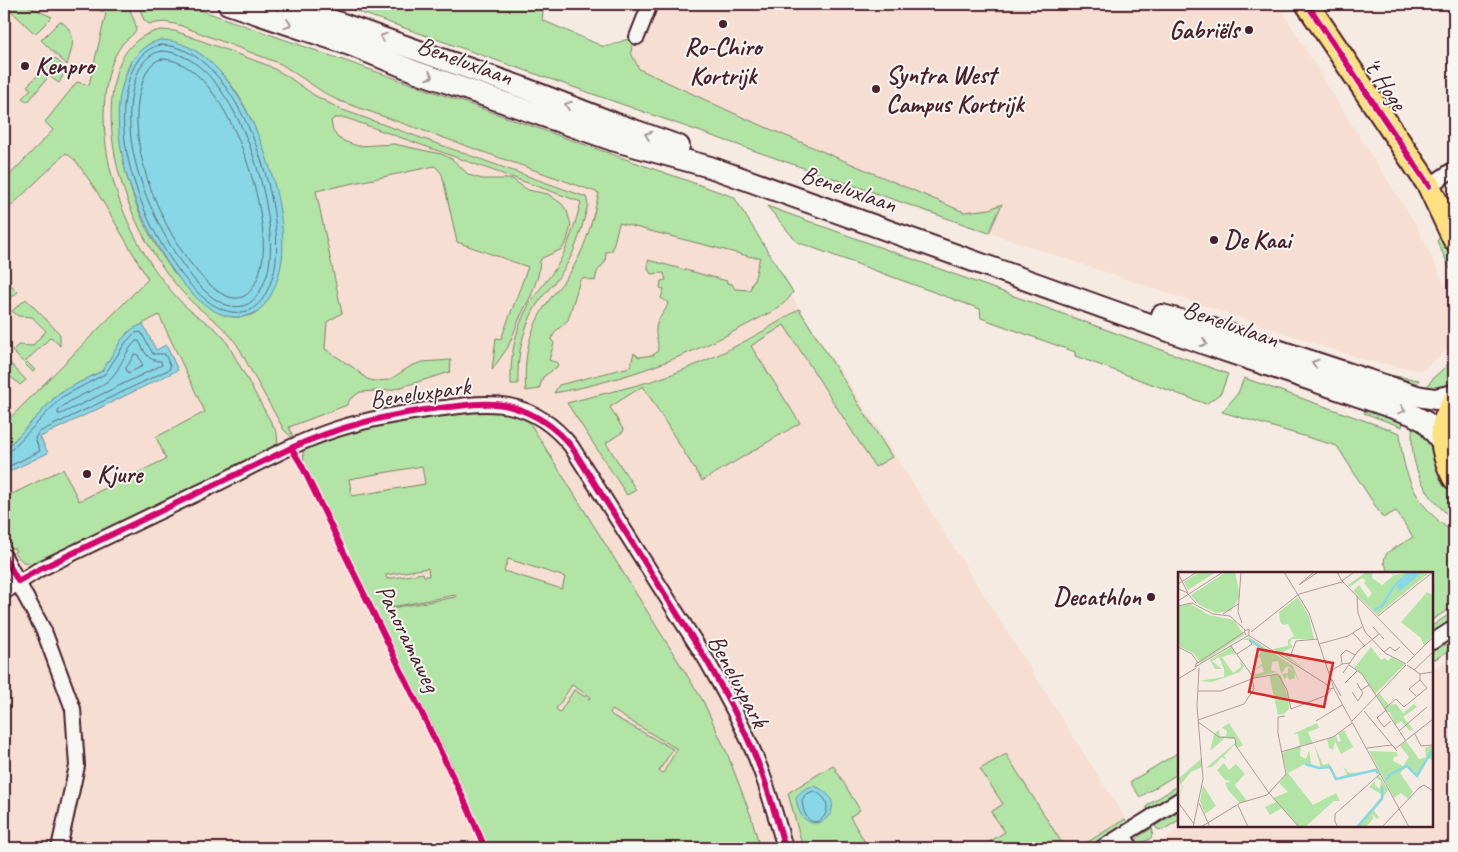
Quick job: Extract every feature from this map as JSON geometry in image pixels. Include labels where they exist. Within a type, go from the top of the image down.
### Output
[{"type":"main road","name":"Beneluxlaan","points":[[228,4],[350,45],[414,71],[612,140],[719,170],[1205,344],[1411,414],[1426,422],[1442,442]]},
{"type":"main road","name":"Beneluxlaan","points":[[286,4],[460,65],[614,123],[1157,314],[1210,328],[1417,396],[1435,399],[1454,395]]},
{"type":"main road","name":"'t Hoge","points":[[1308,4],[1429,186],[1454,214]]},
{"type":"main road","name":"'t Hoge","points":[[1429,186],[1454,239]]},
{"type":"main road","points":[[1454,402],[1444,427],[1442,442],[1446,463],[1454,478]]},
{"type":"street","points":[[637,37],[650,4]]},
{"type":"street","points":[[1429,186],[1454,169]]},
{"type":"street","name":"Beneluxpark","points":[[4,592],[18,581],[291,448],[336,429],[410,411],[469,405],[497,404],[525,411],[550,425],[571,446],[707,661],[753,752],[766,784],[784,848]]},
{"type":"street","points":[[4,556],[47,638],[73,709],[78,766],[59,848]]},
{"type":"street","points":[[1433,641],[1454,628]]},
{"type":"street","points":[[1102,848],[1178,801]]},
{"type":"street","points":[[1123,835],[1131,848]]},
{"type":"shaded area","points":[[4,4],[111,4],[126,10],[141,7],[738,214],[871,417],[1144,848],[4,848]]},
{"type":"shaded area","points":[[655,4],[1278,4],[1350,122],[1417,226],[1454,305],[1454,344],[1422,371],[1368,361],[989,233],[1001,205],[990,209],[964,212],[742,117],[639,69],[631,53],[633,37]]},
{"type":"shaded area","points":[[1454,656],[1454,848],[1149,848],[1183,827],[1433,827],[1433,669]]},
{"type":"green space","points":[[4,4],[23,4],[52,17],[35,34]]},
{"type":"green space","points":[[84,4],[128,4],[136,27],[134,33],[123,43],[115,55],[108,75],[105,96],[104,124],[107,152],[113,181],[122,208],[134,235],[165,284],[184,305],[216,329],[225,339],[277,433],[278,446],[37,562],[26,563],[16,555],[14,548],[12,549],[4,538],[4,498],[63,469],[79,501],[166,459],[156,437],[205,412],[159,315],[127,333],[102,371],[59,393],[4,451],[4,424],[148,279],[96,190],[76,161],[66,153],[4,213],[4,181],[53,130],[45,122],[77,82],[89,85],[106,13]]},
{"type":"green space","points":[[138,4],[183,4],[734,197],[793,292],[786,301],[770,312],[682,356],[631,374],[554,393],[559,385],[630,367],[634,353],[639,357],[653,355],[657,352],[657,324],[668,303],[661,298],[664,289],[660,288],[661,281],[666,280],[664,273],[651,274],[648,269],[648,260],[727,281],[735,289],[750,290],[754,281],[760,257],[752,257],[619,223],[612,251],[606,252],[605,262],[597,272],[595,281],[583,278],[580,280],[568,320],[556,331],[551,339],[554,343],[549,360],[558,363],[557,367],[543,377],[539,389],[526,391],[525,367],[536,323],[550,298],[579,258],[599,193],[337,100],[281,64],[179,25],[165,22],[149,24],[144,20]]},
{"type":"green space","points":[[336,4],[544,4],[542,20],[602,46],[609,46],[633,37],[631,53],[639,69],[742,117],[964,212],[990,209],[1002,204],[989,233]]},
{"type":"green space","points":[[60,21],[70,30],[73,41],[67,65],[41,40]]},
{"type":"green space","points":[[161,30],[175,31],[267,65],[340,109],[586,197],[588,204],[579,238],[569,261],[538,303],[528,322],[520,352],[518,384],[511,384],[515,339],[528,307],[565,251],[581,202],[346,118],[335,118],[331,121],[333,131],[338,138],[346,142],[358,146],[394,144],[441,154],[452,159],[469,175],[482,179],[512,179],[528,190],[548,194],[562,204],[567,211],[571,225],[567,241],[562,249],[542,258],[540,261],[538,276],[531,296],[508,347],[492,370],[496,338],[501,339],[528,267],[457,242],[442,174],[435,166],[316,191],[342,313],[327,322],[325,349],[367,379],[374,381],[389,380],[411,366],[422,362],[451,360],[450,372],[391,390],[360,392],[350,399],[347,405],[289,427],[294,439],[284,430],[235,341],[221,326],[190,301],[167,273],[151,249],[125,194],[112,136],[111,106],[115,78],[117,69],[130,46],[152,32]],"holes":[[[196,51],[231,84],[250,118],[269,168],[281,224],[281,251],[278,276],[269,297],[262,306],[251,315],[242,317],[227,316],[217,312],[191,292],[175,274],[160,253],[137,206],[128,182],[123,158],[119,116],[122,88],[131,61]]]},
{"type":"green space","points":[[55,58],[66,69],[59,83],[49,76],[28,102],[22,98],[31,89],[27,86]]},
{"type":"green space","points":[[767,206],[1228,374],[1221,393],[1206,404],[1075,356],[1075,352],[981,318],[980,309],[797,242]]},
{"type":"green space","points":[[1439,238],[1446,239],[1454,251],[1454,277],[1437,241]]},
{"type":"green space","points":[[4,278],[18,292],[5,303],[4,302]]},
{"type":"green space","points":[[26,299],[60,334],[60,346],[51,337],[26,361],[35,370],[33,372],[12,351],[18,345],[32,346],[46,331],[32,317],[18,316],[12,311]]},
{"type":"green space","points":[[799,309],[892,457],[875,467],[784,325],[751,346],[800,423],[702,481],[643,386],[610,407],[624,431],[606,443],[636,490],[627,495],[567,403],[674,374],[747,340]]},
{"type":"green space","points":[[5,358],[26,380],[20,385],[11,377],[4,384]]},
{"type":"green space","points":[[1454,359],[1454,385],[1424,391],[1434,377]]},
{"type":"green space","points":[[1377,373],[1419,380],[1414,388]]},
{"type":"green space","points":[[1244,378],[1400,433],[1404,464],[1414,490],[1431,513],[1454,533],[1454,606],[1433,619],[1433,572],[1389,572],[1384,563],[1388,552],[1413,537],[1396,511],[1383,518],[1337,446],[1222,412],[1238,393]]},
{"type":"green space","points":[[1367,405],[1404,417],[1402,427],[1364,413]]},
{"type":"green space","points":[[486,411],[507,413],[528,420],[703,701],[727,753],[751,816],[760,848],[489,848],[453,767],[304,463],[303,451],[370,428],[415,419]],"holes":[[[422,466],[425,484],[352,496],[349,479]],[[508,559],[565,577],[562,589],[504,571]],[[428,568],[429,576],[424,576],[423,573],[387,579],[386,575]],[[455,595],[456,597],[392,608]],[[572,685],[591,697],[589,699],[574,690],[560,712],[556,709]],[[612,710],[677,749],[663,773],[659,771],[673,749],[610,713]]]},
{"type":"green space","points":[[1413,422],[1427,432],[1449,486],[1454,491],[1454,520],[1433,500],[1420,477],[1415,465],[1413,451]]},
{"type":"green space","points":[[1454,611],[1454,618],[1433,632],[1433,625]]},
{"type":"green space","points":[[1454,637],[1454,647],[1434,660],[1433,651]]},
{"type":"green space","points":[[1178,753],[1178,774],[1140,797],[1130,782]]},
{"type":"green space","points":[[1006,754],[1065,848],[979,848],[1005,832],[991,812],[1003,804],[980,769]]},
{"type":"green space","points":[[833,765],[860,810],[850,817],[865,842],[855,848],[803,848],[788,793]]},
{"type":"green space","points":[[1178,786],[1178,793],[1147,812],[1149,804]]},
{"type":"green space","points":[[1178,812],[1178,821],[1163,830],[1157,829],[1155,826]]},
{"type":"green space","points":[[1125,819],[1128,824],[1090,848],[1078,848]]},
{"type":"green space","points":[[1152,828],[1151,838],[1135,848],[1138,838]]},
{"type":"water","points":[[160,40],[188,47],[214,65],[235,92],[254,125],[268,161],[277,197],[282,231],[281,268],[266,303],[262,308],[246,316],[225,315],[205,305],[186,287],[168,264],[153,238],[140,212],[125,169],[118,117],[122,87],[134,58],[145,47]]},
{"type":"water","points":[[143,324],[156,350],[166,345],[178,370],[40,437],[48,453],[4,474],[4,451],[59,393],[102,371],[122,339],[132,329]]},
{"type":"water","points":[[815,786],[828,794],[832,804],[831,813],[825,820],[817,823],[808,821],[800,813],[796,797],[804,789]]},
{"type":"cycle path","points":[[1307,4],[1429,186]]},
{"type":"cycle path","points":[[4,556],[18,581],[291,448],[329,433],[368,421],[428,410],[488,404],[504,405],[530,413],[559,433],[571,446],[707,661],[732,706],[754,753],[769,793],[785,848]]},
{"type":"cycle path","name":"Panoramaweg","points":[[291,448],[301,464],[466,804],[485,848]]},
{"type":"place","name":"Ro-Chiro Kortrijk","points":[[723,24]]},
{"type":"place","name":"Gabriëls","points":[[1249,30]]},
{"type":"place","name":"Kenpro","points":[[25,66]]},
{"type":"place","name":"Syntra West Campus Kortrijk","points":[[876,89]]},
{"type":"place","name":"De Kaai","points":[[1214,240]]},
{"type":"place","name":"Kjure","points":[[87,474]]},
{"type":"place","name":"Decathlon","points":[[1151,597]]}]
